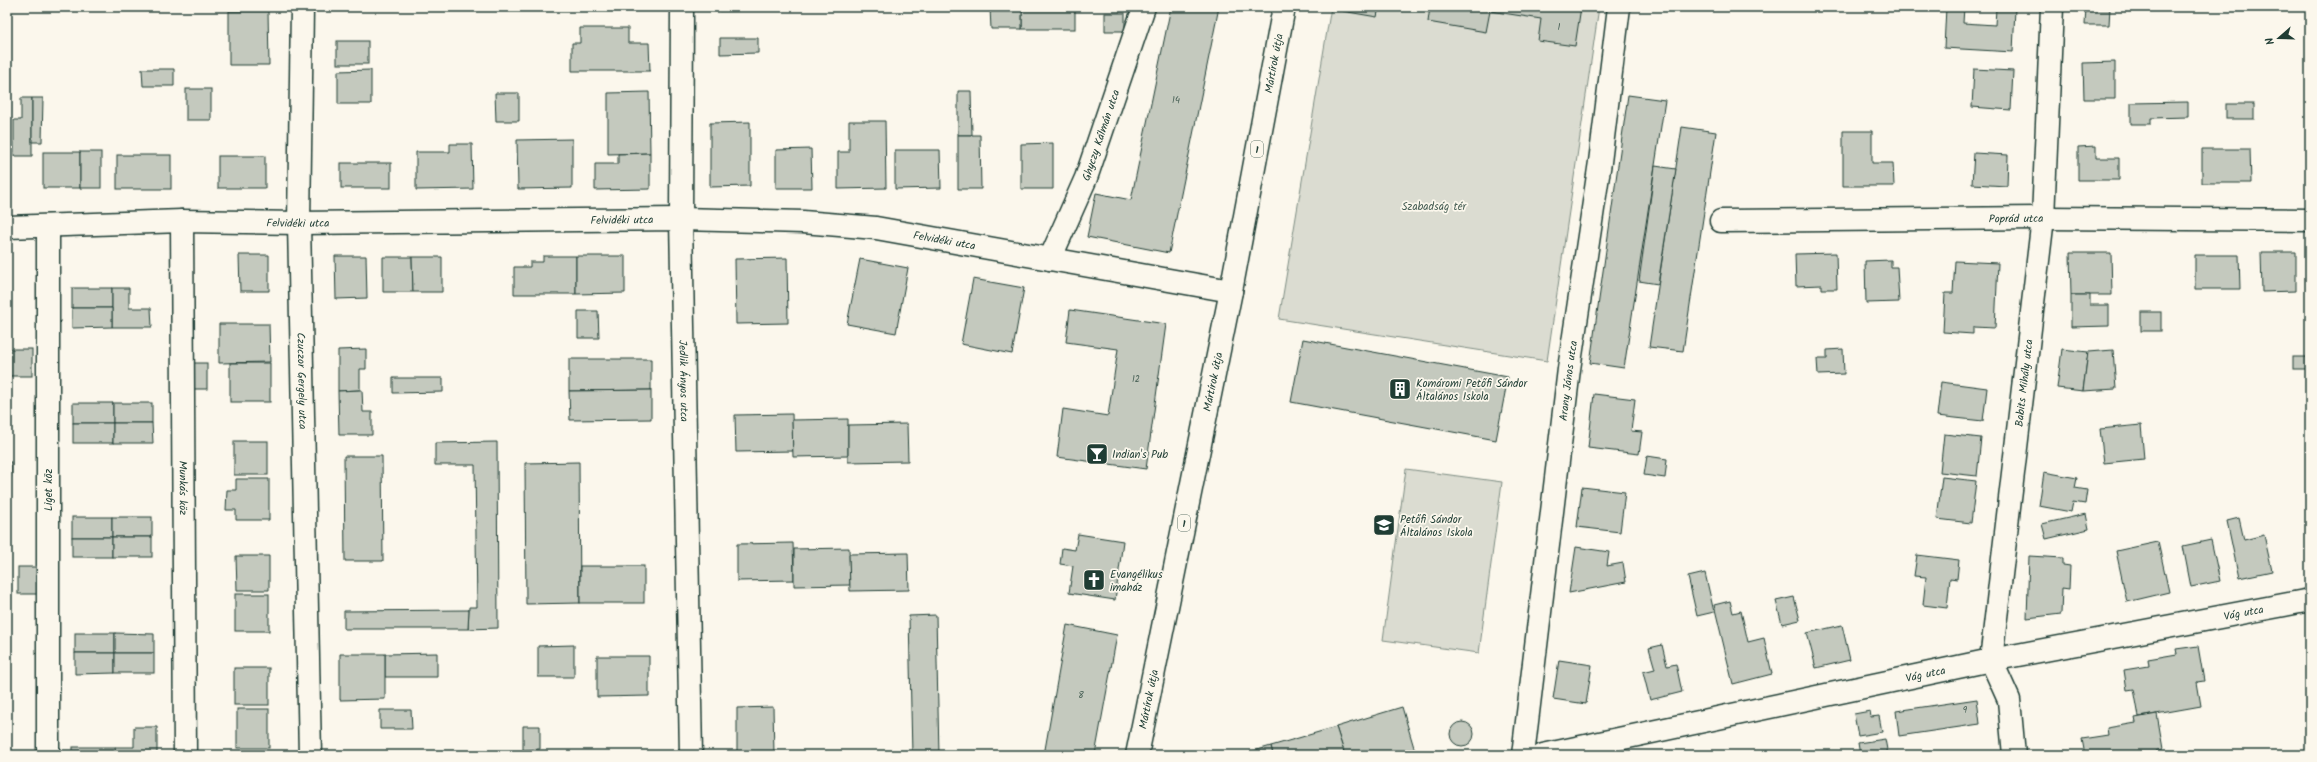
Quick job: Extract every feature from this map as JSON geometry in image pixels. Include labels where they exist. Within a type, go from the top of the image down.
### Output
[{"type":"street","name":"Czuczor Gergely utca","points":[[302,7],[299,223],[310,755]]},
{"type":"street","name":"Jedlik Ányos utca","points":[[682,7],[682,219],[690,755]]},
{"type":"street","name":"Ghyczy Kálmán utca","points":[[1050,259],[1086,178],[1144,7]]},
{"type":"street","name":"Mártírok útja","points":[[1137,755],[1231,291],[1284,7]]},
{"type":"street","name":"Arany János utca","points":[[1523,755],[1569,369],[1600,162],[1619,7]]},
{"type":"street","name":"Babits Mihály utca","points":[[1991,660],[2043,218],[2052,7]]},
{"type":"street","name":"Poprád utca","points":[[1721,221],[2043,218],[2310,220]]},
{"type":"street","name":"Felvidéki utca","points":[[7,227],[182,220],[299,223],[682,219],[802,222],[876,228],[1231,291]]},
{"type":"street","name":"Munkás köz","points":[[182,220],[185,755]]},
{"type":"street","name":"Liget köz","points":[[48,226],[48,755]]},
{"type":"street","name":"Vág utca","points":[[1543,755],[1991,660],[2310,600]]},
{"type":"street","points":[[1991,660],[2009,700],[2014,755]]},
{"type":"green space","name":"Szabadság tér","points":[[1331,7],[1599,7],[1547,361],[1279,319]]},
{"type":"green space","points":[[1406,469],[1502,482],[1479,653],[1383,640]]},
{"type":"building","points":[[720,7],[759,7],[759,10],[720,11]]},
{"type":"building","points":[[1022,7],[1075,7],[1075,29],[1022,29]]},
{"type":"building","points":[[1171,7],[1219,7],[1169,253],[1087,237],[1096,193],[1131,200]]},
{"type":"building","points":[[1343,7],[1379,7],[1377,17],[1342,11]]},
{"type":"building","points":[[1430,7],[1581,7],[1575,46],[1538,41],[1541,19],[1490,11],[1486,32],[1428,22]]},
{"type":"building","points":[[1946,7],[1964,7],[1963,23],[1995,25],[1996,8],[2015,8],[2013,52],[1944,48]]},
{"type":"building","points":[[2086,7],[2110,7],[2109,25],[2085,25]]},
{"type":"building","points":[[990,8],[1022,8],[1022,29],[991,29]]},
{"type":"building","points":[[229,11],[268,11],[269,65],[229,65]]},
{"type":"building","points":[[1105,13],[1125,13],[1125,31],[1105,31]]},
{"type":"building","points":[[2310,14],[2310,31],[2309,31]]},
{"type":"building","points":[[580,28],[628,28],[628,43],[649,43],[650,71],[572,71],[572,43],[580,43]]},
{"type":"building","points":[[720,38],[758,38],[758,53],[720,54]]},
{"type":"building","points":[[337,41],[368,41],[368,64],[337,64]]},
{"type":"building","points":[[2115,62],[2115,99],[2084,99],[2083,63]]},
{"type":"building","points":[[142,69],[174,69],[174,86],[143,86]]},
{"type":"building","points":[[1974,69],[2013,71],[2011,110],[1972,107]]},
{"type":"building","points":[[371,70],[371,104],[338,104],[338,71]]},
{"type":"building","points":[[186,89],[211,89],[211,120],[186,120]]},
{"type":"building","points":[[958,91],[971,91],[972,135],[958,135]]},
{"type":"building","points":[[649,92],[650,153],[608,154],[608,93]]},
{"type":"building","points":[[495,93],[519,93],[519,121],[496,121]]},
{"type":"building","points":[[1628,95],[1665,100],[1624,368],[1590,363]]},
{"type":"building","points":[[21,98],[32,98],[32,156],[14,156],[14,120],[21,120]]},
{"type":"building","points":[[32,98],[43,98],[42,142],[32,142]]},
{"type":"building","points":[[2188,102],[2188,117],[2151,118],[2151,124],[2131,124],[2131,103]]},
{"type":"building","points":[[2226,104],[2254,104],[2254,119],[2226,119]]},
{"type":"building","points":[[849,121],[885,121],[886,188],[838,189],[838,152],[849,152]]},
{"type":"building","points":[[750,122],[750,186],[710,187],[710,123]]},
{"type":"building","points":[[1682,127],[1716,132],[1683,351],[1649,347]]},
{"type":"building","points":[[1843,131],[1872,131],[1872,163],[1893,163],[1894,186],[1843,186]]},
{"type":"building","points":[[958,135],[980,135],[981,189],[958,189]]},
{"type":"building","points":[[572,139],[572,188],[518,189],[517,140]]},
{"type":"building","points":[[1053,143],[1053,189],[1021,189],[1021,144]]},
{"type":"building","points":[[450,144],[472,144],[473,189],[416,190],[416,152],[450,152]]},
{"type":"building","points":[[2096,146],[2096,158],[2119,158],[2119,180],[2078,180],[2078,147]]},
{"type":"building","points":[[811,149],[812,188],[776,188],[776,150]]},
{"type":"building","points":[[2202,149],[2250,149],[2251,183],[2202,183]]},
{"type":"building","points":[[895,150],[940,150],[941,188],[895,189]]},
{"type":"building","points":[[43,152],[80,152],[80,188],[43,188]]},
{"type":"building","points":[[80,152],[101,152],[101,188],[80,188]]},
{"type":"building","points":[[650,153],[650,189],[595,190],[595,164],[618,164],[618,154]]},
{"type":"building","points":[[1974,153],[2008,155],[2007,186],[1972,184]]},
{"type":"building","points":[[117,155],[171,155],[171,189],[117,189]]},
{"type":"building","points":[[218,156],[265,156],[265,188],[218,188]]},
{"type":"building","points":[[341,163],[391,163],[391,188],[341,188]]},
{"type":"building","points":[[1655,166],[1676,169],[1658,284],[1639,281]]},
{"type":"building","points":[[2261,252],[2296,252],[2296,291],[2262,292]]},
{"type":"building","points":[[2308,252],[2310,252],[2310,290],[2308,290]]},
{"type":"building","points":[[1836,253],[1837,289],[1822,289],[1822,285],[1796,286],[1795,254]]},
{"type":"building","points":[[2070,253],[2111,253],[2112,295],[2071,295]]},
{"type":"building","points":[[239,255],[269,255],[269,291],[240,291]]},
{"type":"building","points":[[2195,255],[2239,255],[2240,289],[2195,289]]},
{"type":"building","points":[[335,256],[366,256],[367,298],[336,299]]},
{"type":"building","points":[[543,256],[576,256],[576,294],[514,294],[514,267],[530,267],[530,262],[543,262]]},
{"type":"building","points":[[576,256],[625,256],[625,293],[576,294]]},
{"type":"building","points":[[383,257],[412,257],[413,292],[383,292]]},
{"type":"building","points":[[412,257],[442,257],[442,292],[413,292]]},
{"type":"building","points":[[787,258],[788,323],[736,324],[735,259]]},
{"type":"building","points":[[860,259],[908,268],[896,333],[847,324]]},
{"type":"building","points":[[1891,260],[1891,267],[1897,267],[1899,302],[1866,303],[1865,261]]},
{"type":"building","points":[[1955,261],[1998,263],[1995,328],[1973,327],[1973,334],[1943,332],[1945,293],[1953,293]]},
{"type":"building","points":[[973,279],[1024,288],[1012,354],[961,344]]},
{"type":"building","points":[[72,288],[112,288],[112,308],[72,308]]},
{"type":"building","points":[[112,288],[129,288],[129,308],[151,308],[152,327],[112,327]]},
{"type":"building","points":[[2071,295],[2090,295],[2090,305],[2109,305],[2109,326],[2071,327]]},
{"type":"building","points":[[72,308],[112,308],[112,327],[72,328]]},
{"type":"building","points":[[1070,310],[1166,324],[1146,469],[1057,457],[1063,409],[1108,416],[1118,349],[1066,342]]},
{"type":"building","points":[[578,311],[598,311],[599,338],[578,338]]},
{"type":"building","points":[[2141,312],[2161,312],[2161,331],[2141,331]]},
{"type":"building","points":[[219,324],[269,324],[270,362],[219,363]]},
{"type":"building","name":"Komáromi Petőfi Sándor Általános Iskola","points":[[1303,339],[1508,377],[1496,440],[1291,402]]},
{"type":"building","points":[[7,349],[32,349],[32,376],[7,376]]},
{"type":"building","points":[[366,349],[366,369],[360,369],[360,390],[338,391],[338,350]]},
{"type":"building","points":[[1843,349],[1844,374],[1818,375],[1817,359],[1827,359],[1827,350]]},
{"type":"building","points":[[2062,349],[2088,352],[2083,391],[2057,388]]},
{"type":"building","points":[[2113,350],[2116,389],[2083,391],[2088,352]]},
{"type":"building","points":[[2293,357],[2310,357],[2310,369],[2293,369]]},
{"type":"building","points":[[569,359],[651,359],[651,390],[569,391]]},
{"type":"building","points":[[190,363],[207,363],[207,389],[190,389]]},
{"type":"building","points":[[230,363],[270,363],[270,402],[230,402]]},
{"type":"building","points":[[393,378],[443,378],[443,392],[393,393]]},
{"type":"building","points":[[1941,382],[1987,388],[1983,421],[1937,416]]},
{"type":"building","points":[[362,390],[363,412],[372,412],[372,435],[339,435],[338,391]]},
{"type":"building","points":[[651,390],[651,419],[570,420],[569,391]]},
{"type":"building","points":[[1594,394],[1635,399],[1631,431],[1642,432],[1639,454],[1588,448]]},
{"type":"building","points":[[73,403],[113,403],[113,423],[73,423]]},
{"type":"building","points":[[113,403],[152,403],[152,423],[113,423]]},
{"type":"building","points":[[792,414],[793,451],[736,452],[735,415]]},
{"type":"building","points":[[848,419],[848,456],[793,457],[792,420]]},
{"type":"building","points":[[73,423],[113,423],[113,443],[73,443]]},
{"type":"building","points":[[113,423],[152,423],[153,443],[113,443]]},
{"type":"building","points":[[907,424],[908,461],[848,462],[848,425]]},
{"type":"building","points":[[2141,425],[2144,459],[2104,463],[2100,429]]},
{"type":"building","points":[[1944,434],[1981,438],[1977,476],[1940,472]]},
{"type":"building","points":[[234,441],[268,441],[268,475],[234,475]]},
{"type":"building","points":[[497,442],[498,628],[468,629],[469,607],[477,607],[475,465],[435,465],[435,443]]},
{"type":"building","points":[[344,456],[382,456],[383,561],[345,561]]},
{"type":"building","points":[[1647,456],[1667,459],[1665,478],[1644,475]]},
{"type":"building","points":[[7,462],[11,462],[11,477],[7,477]]},
{"type":"building","points":[[579,462],[580,603],[526,604],[525,463]]},
{"type":"building","points":[[2044,472],[2077,478],[2075,488],[2087,490],[2085,504],[2073,502],[2071,512],[2039,506]]},
{"type":"building","points":[[1942,477],[1976,481],[1971,523],[1937,519]]},
{"type":"building","points":[[236,479],[269,479],[269,520],[236,520],[236,510],[226,510],[227,490],[236,490]]},
{"type":"building","points":[[1582,487],[1625,492],[1620,532],[1577,527]]},
{"type":"building","points":[[2086,514],[2089,529],[2046,539],[2042,524]]},
{"type":"building","points":[[72,517],[112,517],[112,537],[72,537]]},
{"type":"building","points":[[112,517],[152,517],[152,537],[112,537]]},
{"type":"building","points":[[2239,518],[2244,540],[2264,535],[2272,571],[2239,578],[2227,521]]},
{"type":"building","name":"Evangélikus imaház","points":[[1078,534],[1123,541],[1115,600],[1069,593],[1073,566],[1060,564],[1062,548],[1075,550]]},
{"type":"building","points":[[72,537],[112,537],[112,557],[72,557]]},
{"type":"building","points":[[112,537],[152,537],[152,557],[112,557]]},
{"type":"building","points":[[2211,540],[2220,581],[2191,587],[2183,546]]},
{"type":"building","points":[[2158,542],[2169,592],[2127,602],[2116,551]]},
{"type":"building","points":[[793,543],[794,580],[737,581],[737,544]]},
{"type":"building","points":[[1576,547],[1609,552],[1607,566],[1623,563],[1626,582],[1569,593]]},
{"type":"building","points":[[849,548],[850,585],[794,586],[794,549]]},
{"type":"building","points":[[908,553],[909,590],[850,591],[849,554]]},
{"type":"building","points":[[1917,555],[1959,560],[1957,579],[1950,578],[1947,608],[1923,605],[1926,577],[1914,576]]},
{"type":"building","points":[[236,556],[269,556],[269,590],[237,590]]},
{"type":"building","points":[[2029,556],[2063,558],[2063,565],[2070,566],[2069,589],[2062,588],[2061,614],[2027,618]]},
{"type":"building","points":[[580,566],[644,566],[644,603],[580,603]]},
{"type":"building","points":[[18,567],[41,567],[41,594],[18,594]]},
{"type":"building","points":[[1705,573],[1714,612],[1697,616],[1688,577]]},
{"type":"building","points":[[235,594],[269,594],[269,631],[235,631]]},
{"type":"building","points":[[1794,597],[1800,620],[1782,624],[1776,601]]},
{"type":"building","points":[[1730,601],[1733,613],[1741,611],[1748,642],[1764,638],[1772,674],[1733,684],[1714,605]]},
{"type":"building","points":[[469,610],[468,629],[344,629],[344,611]]},
{"type":"building","points":[[936,615],[939,755],[912,755],[909,616]]},
{"type":"building","points":[[1067,625],[1117,635],[1095,755],[1044,755]]},
{"type":"building","points":[[1842,625],[1850,660],[1816,668],[1807,633]]},
{"type":"building","points":[[75,633],[115,633],[115,653],[75,653]]},
{"type":"building","points":[[115,633],[154,634],[154,653],[115,653]]},
{"type":"building","points":[[574,645],[574,677],[538,677],[538,646]]},
{"type":"building","points":[[1662,645],[1667,666],[1676,664],[1682,692],[1650,700],[1643,672],[1655,669],[1649,648]]},
{"type":"building","points":[[2198,646],[2204,681],[2197,682],[2201,706],[2139,717],[2134,689],[2127,690],[2124,670],[2149,666],[2148,659],[2177,654],[2176,649]]},
{"type":"building","points":[[75,653],[115,653],[115,673],[75,674]]},
{"type":"building","points":[[115,653],[154,653],[154,673],[115,673]]},
{"type":"building","points":[[437,653],[437,677],[385,677],[385,654]]},
{"type":"building","points":[[340,654],[385,654],[385,699],[340,700]]},
{"type":"building","points":[[597,656],[649,656],[649,696],[597,697]]},
{"type":"building","points":[[1559,660],[1592,665],[1586,704],[1553,699]]},
{"type":"building","points":[[234,668],[269,668],[269,705],[234,705]]},
{"type":"building","points":[[1977,699],[1980,724],[1899,736],[1896,711]]},
{"type":"building","points":[[773,707],[774,755],[737,755],[737,708]]},
{"type":"building","points":[[1402,707],[1415,751],[1401,755],[1345,755],[1336,727]]},
{"type":"building","points":[[237,709],[269,709],[269,748],[237,748]]},
{"type":"building","points":[[380,710],[411,710],[412,729],[380,729]]},
{"type":"building","points":[[1870,711],[1871,717],[1879,716],[1882,732],[1858,736],[1854,714]]},
{"type":"building","points":[[2157,714],[2163,749],[2156,751],[2156,755],[2085,755],[2082,739],[2108,735],[2107,728],[2136,723],[2135,718]]},
{"type":"building","points":[[1462,722],[1467,723],[1473,729],[1473,739],[1467,745],[1462,746],[1457,745],[1451,739],[1450,734],[1451,729],[1457,723]]},
{"type":"building","points":[[523,726],[540,726],[540,749],[523,750]]},
{"type":"building","points":[[134,727],[157,727],[157,755],[115,755],[115,747],[134,747]]},
{"type":"building","points":[[1336,727],[1345,755],[1273,755],[1271,746]]},
{"type":"building","points":[[1885,739],[1888,755],[1860,755],[1858,743]]},
{"type":"building","points":[[1271,746],[1273,755],[1240,755]]},
{"type":"building","points":[[73,747],[115,747],[115,755],[73,755]]},
{"type":"building","points":[[367,754],[367,755],[336,755]]},
{"type":"place","name":"Komáromi Petőfi Sándor Általános Iskola","points":[[1400,389]]},
{"type":"place","name":"Indian's Pub","points":[[1097,454]]},
{"type":"place","name":"Petőfi Sándor Általános Iskola","points":[[1384,525]]},
{"type":"place","name":"Evangélikus imaház","points":[[1094,580]]}]
